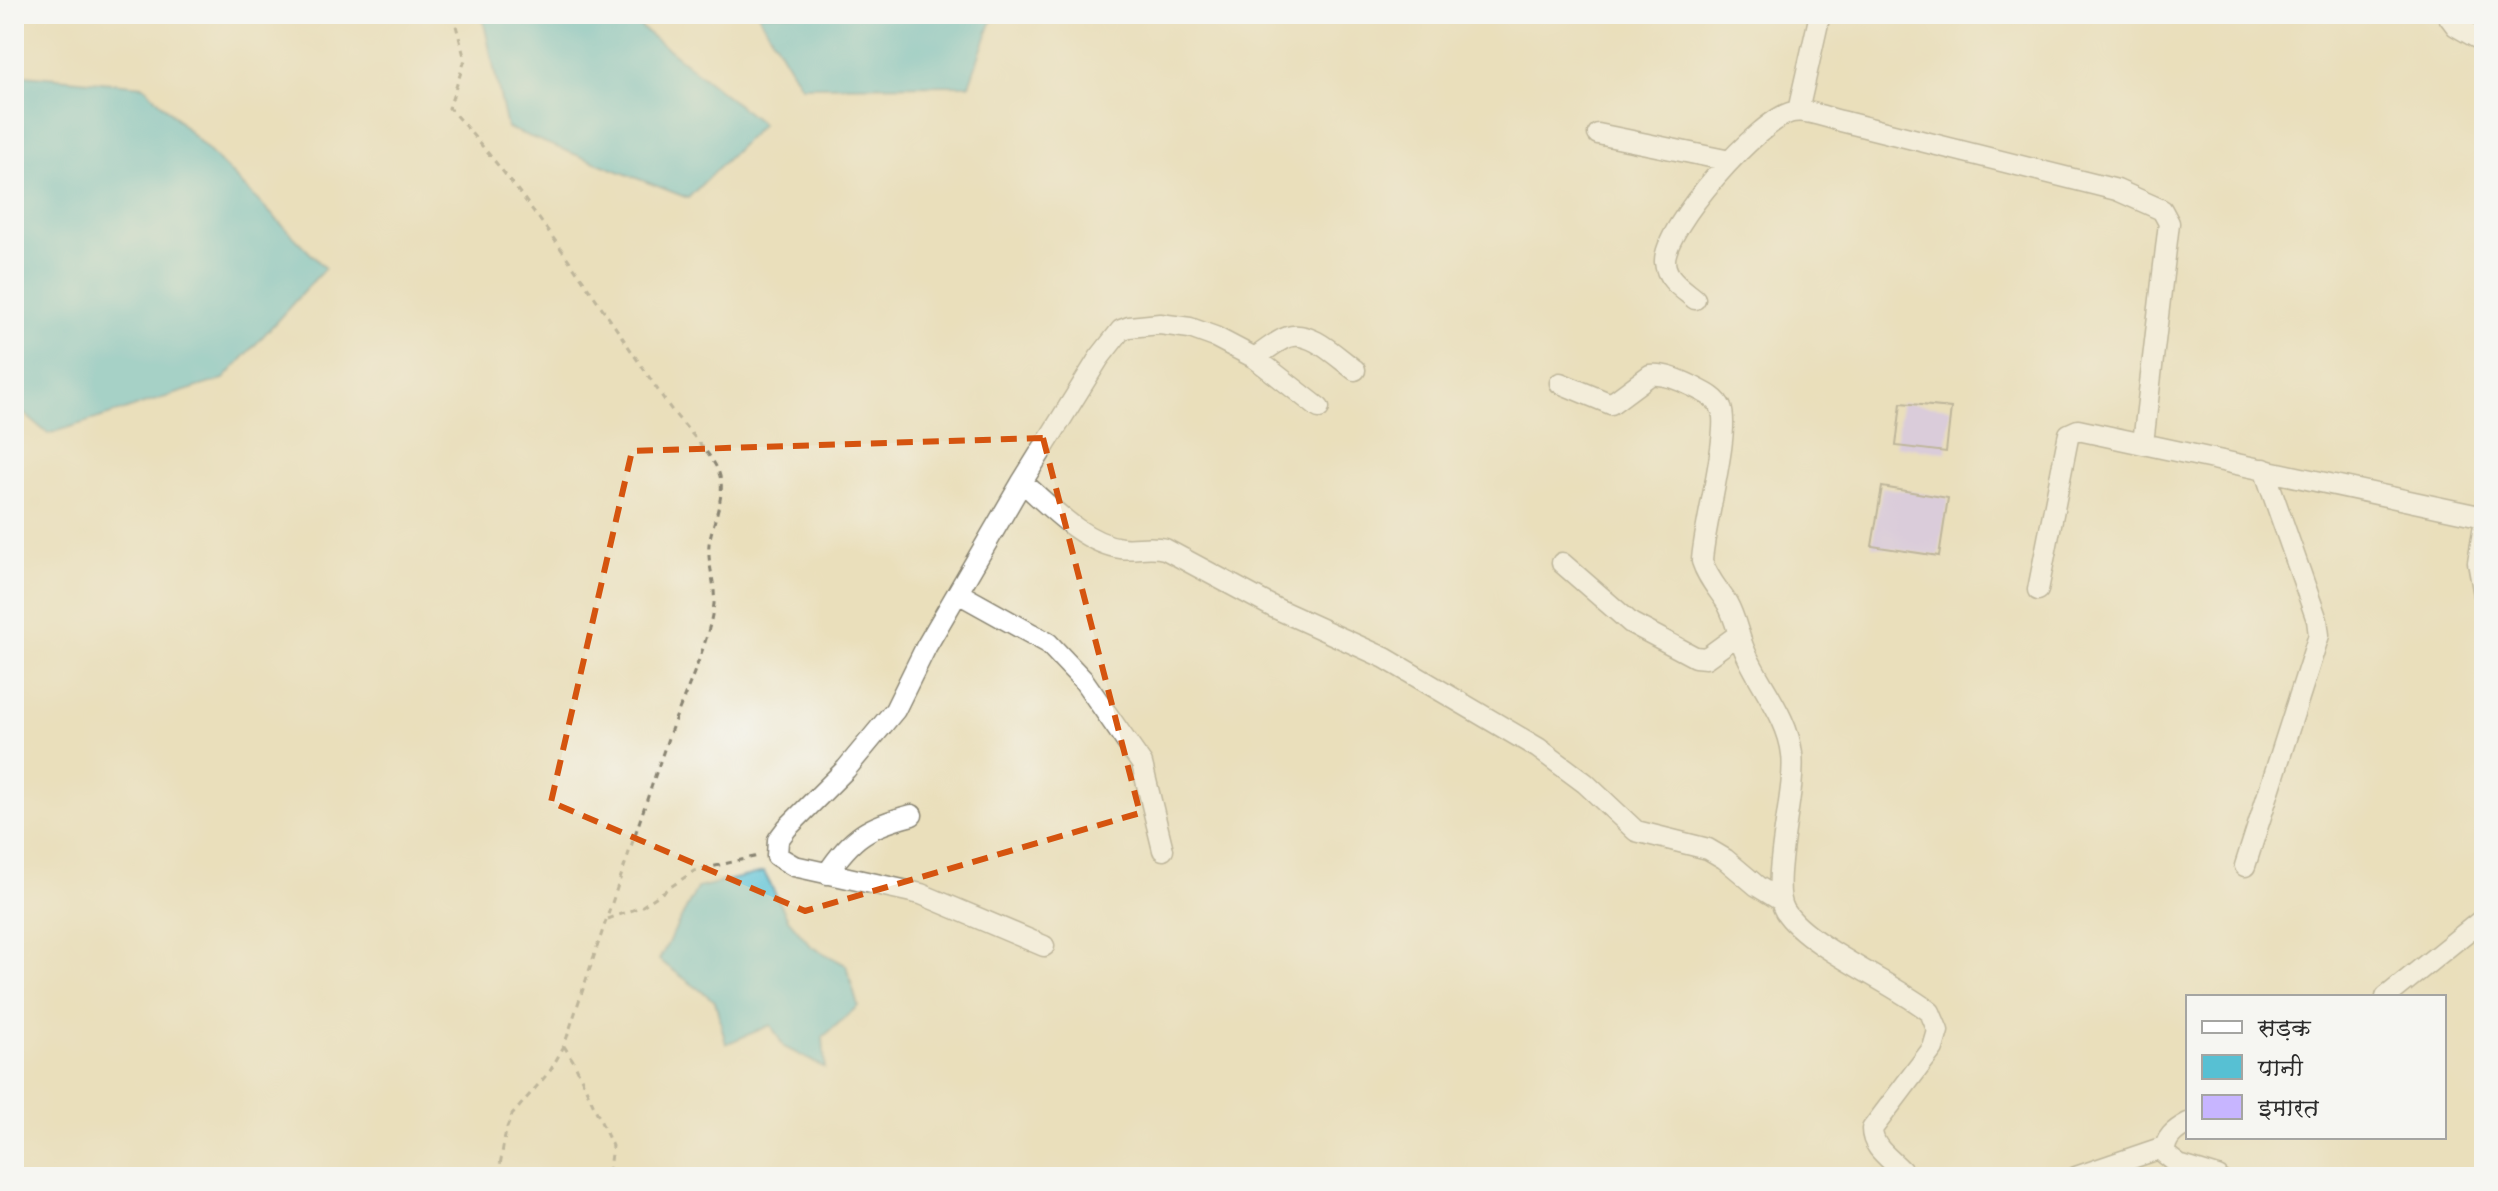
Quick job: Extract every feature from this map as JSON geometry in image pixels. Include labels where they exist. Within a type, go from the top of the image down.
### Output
[{"type":"street","points":[[1798,111],[1820,14]]},
{"type":"street","points":[[2447,14],[2456,26],[2484,42]]},
{"type":"street","points":[[1695,299],[1670,278],[1666,270],[1668,244],[1682,219],[1730,161],[1770,122],[1798,111],[2117,190],[2162,210],[2169,223],[2143,443]]},
{"type":"street","points":[[1598,134],[1730,161]]},
{"type":"street","points":[[1044,946],[921,894],[786,863],[777,856],[778,840],[799,814],[846,769],[895,710],[926,647],[1022,482],[1099,358],[1121,330],[1160,324],[1190,328],[1243,350],[1319,408]]},
{"type":"street","points":[[1255,358],[1288,337],[1299,336],[1315,342],[1355,370]]},
{"type":"street","points":[[1560,383],[1611,404],[1650,375],[1656,374],[1684,382],[1717,402],[1723,410],[1722,438],[1702,561],[1705,571],[1727,604],[1744,650],[1786,731],[1792,749],[1792,789],[1780,900],[1785,912],[1816,940],[1906,995],[1935,1019],[1938,1037],[1933,1048],[1872,1129],[1873,1140],[1881,1151],[1907,1177]]},
{"type":"street","points":[[2038,590],[2069,434],[2084,431],[2484,517]]},
{"type":"street","points":[[2245,866],[2319,635],[2317,620],[2264,469]]},
{"type":"street","points":[[1022,482],[1094,540],[1123,549],[1155,546],[1165,549],[1275,608],[1385,658],[1538,748],[1585,783],[1636,831],[1708,849],[1780,900]]},
{"type":"street","points":[[2484,525],[2478,562],[2484,595]]},
{"type":"street","points":[[1562,563],[1631,623],[1695,657],[1706,658],[1739,634]]},
{"type":"street","points":[[958,593],[1048,643],[1084,681],[1142,764],[1163,850]]},
{"type":"street","points":[[827,874],[840,854],[863,833],[884,822],[912,815]]},
{"type":"street","points":[[2388,995],[2484,918]]},
{"type":"street","points":[[2186,1124],[2170,1136],[2164,1147],[2165,1154],[2170,1160],[2218,1177]]},
{"type":"street","points":[[2076,1177],[2164,1147]]},
{"type":"path","points":[[453,14],[465,60],[449,108],[482,144],[566,256],[678,420],[719,471],[721,480],[708,555],[715,598],[707,635],[679,705],[564,1046],[541,1082],[512,1115],[506,1130],[498,1177]]},
{"type":"path","points":[[607,919],[641,907],[694,871],[777,852]]},
{"type":"path","points":[[564,1046],[612,1146],[608,1177]]},
{"type":"highlighted area","points":[[1043,438],[1140,813],[805,911],[551,802],[632,451]]},
{"type":"water","points":[[482,14],[624,14],[762,124],[688,198],[507,128]]},
{"type":"water","points":[[758,14],[994,14],[969,85],[801,86]]},
{"type":"water","points":[[14,74],[144,86],[325,268],[224,379],[48,434],[14,405]]},
{"type":"water","points":[[764,872],[788,919],[812,947],[846,965],[858,1006],[823,1037],[825,1068],[784,1047],[771,1025],[726,1044],[715,1001],[659,960],[697,888]]},
{"type":"building","points":[[1901,403],[1951,408],[1946,452],[1896,446]]},
{"type":"building","points":[[1882,487],[1948,498],[1939,556],[1872,546]]}]
